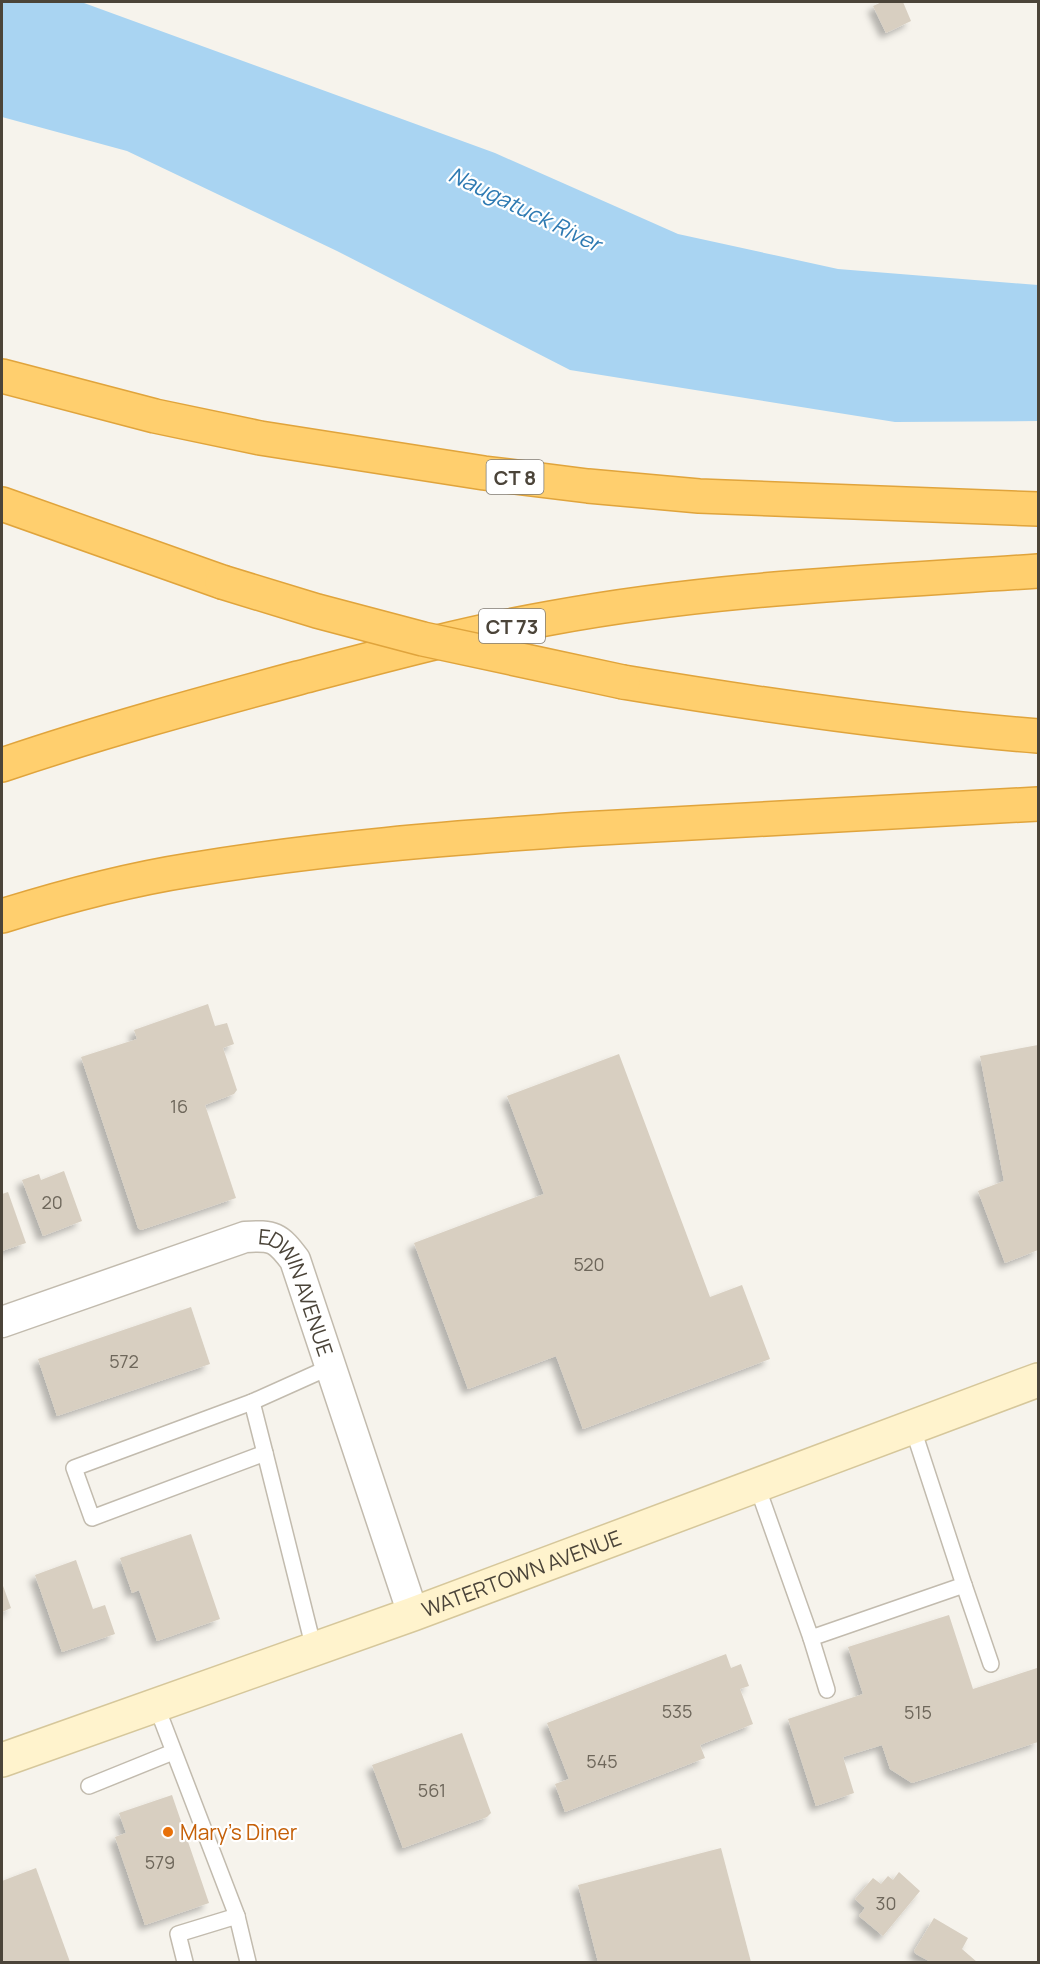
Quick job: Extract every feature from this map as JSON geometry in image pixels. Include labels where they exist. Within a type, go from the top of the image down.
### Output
[{"type":"highway","name":"CT 8","points":[[2,376],[155,416],[260,438],[484,473],[588,486],[699,496],[1038,509]]},
{"type":"highway","points":[[2,504],[222,582],[317,611],[423,639],[623,682],[738,701],[848,716],[1038,736]]},
{"type":"highway","name":"CT 73","points":[[2,765],[91,735],[271,685],[381,656],[551,618],[720,594],[1038,571]]},
{"type":"highway","points":[[2,916],[60,898],[188,870],[318,852],[471,837],[785,816],[1038,804]]},
{"type":"main road","name":"WATERTOWN AVENUE","points":[[2,1760],[413,1614],[1038,1380]]},
{"type":"street","name":"EDWIN AVENUE","points":[[2,1322],[245,1237],[264,1235],[282,1242],[295,1260],[413,1614]]},
{"type":"lane","points":[[265,1453],[92,1518],[74,1468],[252,1402],[330,1367]]},
{"type":"lane","points":[[252,1402],[314,1649]]},
{"type":"lane","points":[[912,1426],[991,1664]]},
{"type":"lane","points":[[757,1486],[827,1690]]},
{"type":"lane","points":[[811,1638],[964,1586]]},
{"type":"lane","points":[[156,1705],[237,1916],[248,1962]]},
{"type":"lane","points":[[89,1785],[173,1752]]},
{"type":"lane","points":[[185,1962],[178,1934],[237,1916]]},
{"type":"water","name":"Naugatuck River","points":[[2,2],[84,3],[495,153],[678,234],[838,269],[1038,285],[1038,421],[895,422],[570,370],[337,251],[127,151],[2,117]]},
{"type":"building","points":[[882,2],[903,2],[911,21],[886,33],[873,6]]},
{"type":"building","points":[[208,1004],[215,1026],[227,1023],[234,1044],[223,1048],[237,1090],[234,1094],[205,1105],[236,1198],[141,1230],[138,1228],[81,1057],[137,1039],[134,1030]]},
{"type":"building","points":[[1038,1045],[1038,1250],[1005,1263],[978,1191],[1004,1181],[980,1056]]},
{"type":"building","points":[[619,1054],[710,1297],[742,1285],[770,1359],[583,1429],[556,1356],[468,1389],[414,1243],[544,1194],[507,1096]]},
{"type":"building","points":[[64,1171],[82,1221],[43,1236],[22,1180],[39,1174],[41,1180]]},
{"type":"building","points":[[8,1192],[26,1243],[2,1251],[2,1194]]},
{"type":"building","points":[[191,1307],[210,1364],[57,1416],[38,1359]]},
{"type":"building","points":[[191,1534],[220,1619],[157,1641],[139,1590],[132,1593],[120,1558]]},
{"type":"building","points":[[76,1560],[93,1609],[105,1605],[115,1634],[62,1652],[35,1575]]},
{"type":"building","points":[[2,1583],[11,1608],[2,1612]]},
{"type":"building","points":[[949,1615],[973,1689],[1037,1668],[1038,1742],[912,1783],[890,1769],[882,1745],[843,1757],[854,1793],[816,1806],[788,1719],[863,1694],[848,1647]]},
{"type":"building","points":[[726,1654],[731,1668],[741,1664],[749,1686],[740,1689],[753,1724],[700,1745],[705,1758],[565,1812],[555,1784],[569,1779],[547,1723]]},
{"type":"building","points":[[462,1733],[491,1813],[487,1817],[403,1848],[372,1765]]},
{"type":"building","points":[[172,1795],[209,1903],[145,1925],[115,1837],[126,1833],[119,1813]]},
{"type":"building","points":[[721,1848],[751,1962],[598,1962],[578,1885]]},
{"type":"building","points":[[36,1868],[70,1962],[2,1962],[2,1881]]},
{"type":"building","points":[[899,1872],[920,1891],[883,1936],[859,1916],[865,1908],[855,1899],[873,1878],[881,1884],[888,1876],[893,1880]]},
{"type":"building","points":[[934,1918],[968,1938],[962,1949],[977,1962],[931,1962],[916,1954],[914,1951]]},
{"type":"place","name":"Mary's Diner","points":[[168,1832]]}]
